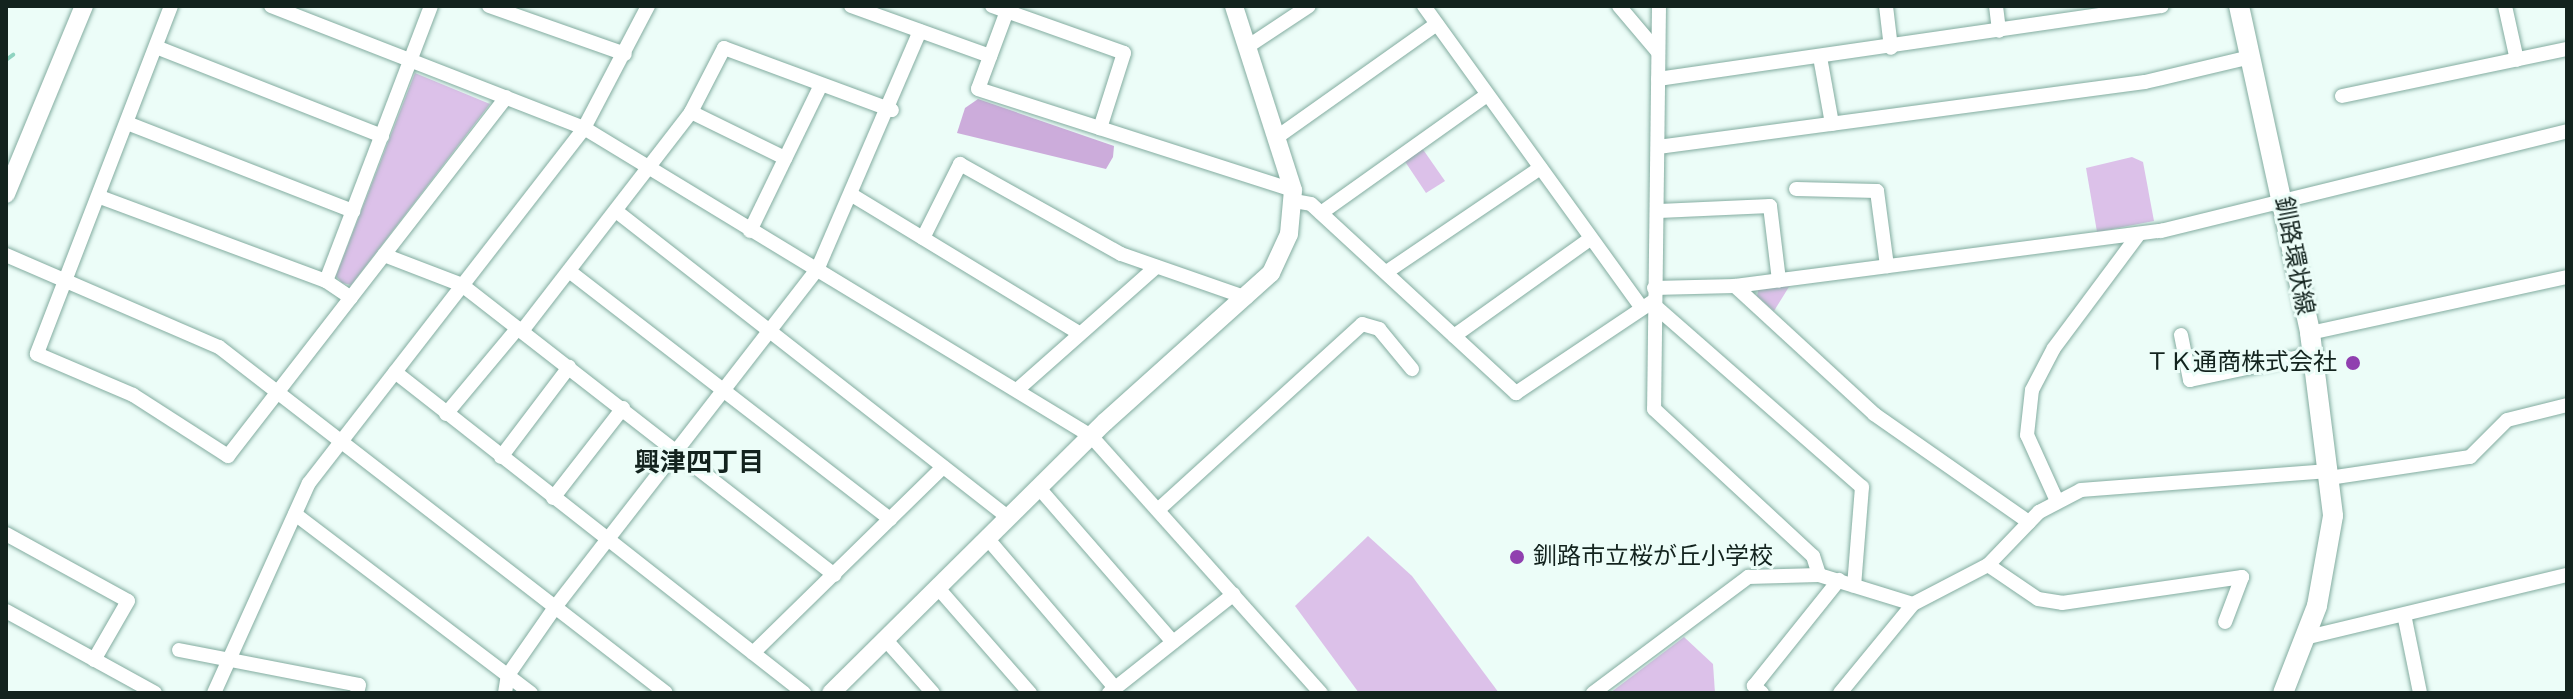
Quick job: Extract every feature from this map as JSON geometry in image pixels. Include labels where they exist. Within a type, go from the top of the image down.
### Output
[{"type":"main road","name":"釧路環状線","points":[[2239,6],[2310,333],[2333,516],[2328,567],[2283,693]]},
{"type":"street","points":[[6,194],[84,6]]},
{"type":"street","points":[[171,6],[37,354],[133,395],[228,456],[506,97]]},
{"type":"street","points":[[271,6],[584,128],[1091,436],[1321,693]]},
{"type":"street","points":[[326,281],[431,6]]},
{"type":"street","points":[[489,6],[625,54]]},
{"type":"street","points":[[214,693],[233,657],[295,514],[338,439],[395,372],[584,128],[648,6]]},
{"type":"street","points":[[851,6],[990,56]]},
{"type":"street","points":[[831,693],[1091,436],[1247,298],[1282,254],[1293,196],[1280,135],[1234,6]]},
{"type":"street","points":[[1247,47],[1309,6]]},
{"type":"street","points":[[1424,6],[1590,239],[1651,300],[1862,487],[1854,586]]},
{"type":"street","points":[[1619,6],[1657,51]]},
{"type":"street","points":[[1659,6],[1659,211],[1651,300],[1659,419],[1813,556],[1819,575]]},
{"type":"street","points":[[1886,6],[1891,48]]},
{"type":"street","points":[[1996,6],[1999,31]]},
{"type":"street","points":[[1658,79],[1891,48],[1999,31],[2079,14],[2162,6]]},
{"type":"street","points":[[2505,6],[2517,60]]},
{"type":"street","points":[[1100,128],[1124,53],[1000,8],[990,56],[978,89],[1293,196],[1321,213],[1388,271],[1516,393],[1526,392],[1651,300],[1779,280],[2139,234],[2284,203],[2567,131]]},
{"type":"street","points":[[1280,135],[1437,24]]},
{"type":"street","points":[[505,693],[508,675],[556,606],[817,270],[892,110],[920,31]]},
{"type":"street","points":[[156,47],[382,136]]},
{"type":"street","points":[[446,414],[569,271],[650,169],[691,112],[724,48],[892,110]]},
{"type":"street","points":[[2342,96],[2567,49]]},
{"type":"street","points":[[1820,57],[1832,124]]},
{"type":"street","points":[[1658,147],[2145,82],[2251,57]]},
{"type":"street","points":[[750,231],[821,85]]},
{"type":"street","points":[[1321,213],[1487,95]]},
{"type":"street","points":[[691,112],[785,158]]},
{"type":"street","points":[[127,123],[353,211]]},
{"type":"street","points":[[923,238],[960,164],[1156,267],[1247,298]]},
{"type":"street","points":[[1388,271],[1540,168]]},
{"type":"street","points":[[1796,189],[1877,191],[1887,266]]},
{"type":"street","points":[[852,195],[1079,333]]},
{"type":"street","points":[[100,197],[326,281],[351,298]]},
{"type":"street","points":[[1659,211],[1770,206],[1779,280]]},
{"type":"street","points":[[616,211],[1008,517]]},
{"type":"street","points":[[2057,501],[2027,435],[2032,390],[2054,348],[2139,234]]},
{"type":"street","points":[[1454,336],[1590,239]]},
{"type":"street","points":[[6,255],[181,325],[279,391],[666,693]]},
{"type":"street","points":[[384,255],[462,285],[835,575]]},
{"type":"street","points":[[1017,390],[1156,267]]},
{"type":"street","points":[[569,271],[890,519]]},
{"type":"street","points":[[2310,333],[2567,277]]},
{"type":"street","points":[[1735,286],[1874,414],[2029,522]]},
{"type":"street","points":[[1159,509],[1362,324],[1379,329],[1412,369]]},
{"type":"street","points":[[2181,335],[2190,380],[2313,354]]},
{"type":"street","points":[[501,457],[569,367]]},
{"type":"street","points":[[395,372],[804,693]]},
{"type":"street","points":[[1840,693],[1913,604],[1988,565],[2029,522],[2057,501],[2108,487],[2329,474],[2470,457],[2507,420],[2567,405]]},
{"type":"street","points":[[553,498],[623,408]]},
{"type":"street","points":[[753,653],[943,467]]},
{"type":"street","points":[[1039,488],[1173,642]]},
{"type":"street","points":[[295,514],[531,693]]},
{"type":"street","points":[[6,534],[128,601],[94,660]]},
{"type":"street","points":[[987,538],[1111,690],[1234,594]]},
{"type":"street","points":[[1988,565],[2038,599],[2062,603],[2242,577],[2225,622]]},
{"type":"street","points":[[1593,693],[1748,577],[1819,575],[1913,604]]},
{"type":"street","points":[[2304,638],[2405,619],[2567,575]]},
{"type":"street","points":[[1762,693],[1754,686],[1839,580]]},
{"type":"street","points":[[938,588],[1030,693]]},
{"type":"street","points":[[6,611],[155,693]]},
{"type":"street","points":[[2405,619],[2420,693]]},
{"type":"street","points":[[885,639],[933,693]]},
{"type":"street","points":[[179,650],[233,657],[359,685],[357,693]]},
{"type":"shaded area","points":[[415,73],[490,104],[351,285],[342,283],[336,276]]},
{"type":"shaded area","points":[[978,99],[1114,146],[1113,157],[1106,169],[957,133],[965,108]]},
{"type":"shaded area","points":[[1422,148],[1445,181],[1426,193],[1404,160]]},
{"type":"shaded area","points":[[2132,157],[2143,162],[2154,221],[2097,232],[2086,168]]},
{"type":"shaded area","points":[[1792,282],[1774,311],[1757,296],[1759,287]]},
{"type":"shaded area","points":[[1368,536],[1412,576],[1499,693],[1359,693],[1295,606]]},
{"type":"shaded area","points":[[1684,637],[1713,664],[1715,693],[1610,693]]},
{"type":"waterway","points":[[6,60],[13,55]]},
{"type":"place","name":"ＴＫ通商株式会社","points":[[2353,363]]},
{"type":"place","name":"釧路市立桜が丘小学校","points":[[1517,557]]},
{"type":"district","name":"興津四丁目","points":[[699,464]]}]
